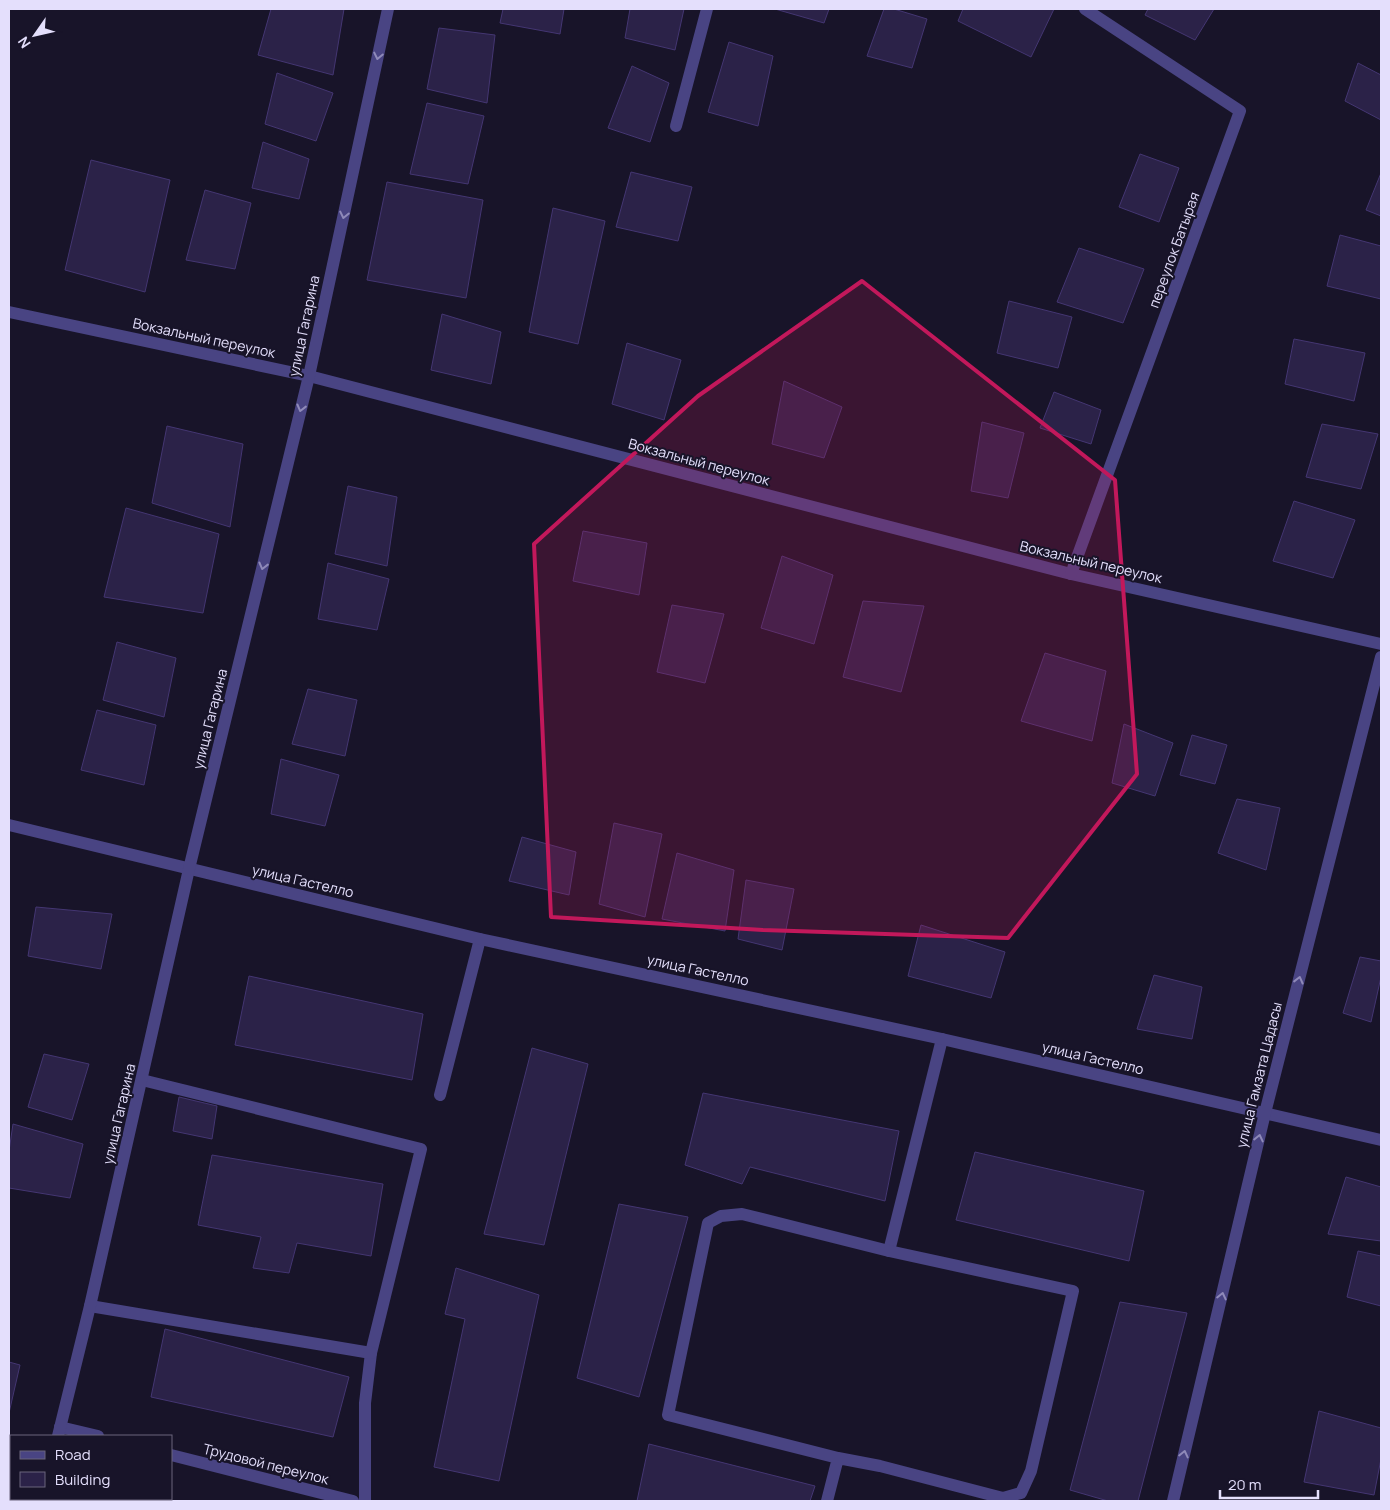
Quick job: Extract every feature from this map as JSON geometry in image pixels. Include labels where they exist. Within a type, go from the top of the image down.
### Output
[{"type":"street","name":"улица Гагарина","points":[[59,1431],[90,1306],[189,869],[309,376],[388,9]]},
{"type":"street","points":[[676,126],[707,9]]},
{"type":"street","name":"переулок Батырая","points":[[1071,574],[1240,111],[1085,9]]},
{"type":"street","name":"Вокзальный переулок","points":[[9,312],[309,376],[1071,574],[1381,644]]},
{"type":"street","name":"улица Гамзата Цадасы","points":[[1173,1501],[1265,1113],[1381,657]]},
{"type":"street","name":"улица Гастелло","points":[[9,825],[480,939],[942,1039],[1381,1140]]},
{"type":"street","points":[[440,1095],[480,939]]},
{"type":"street","points":[[889,1252],[942,1039]]},
{"type":"street","points":[[142,1080],[421,1149],[371,1353],[365,1403],[365,1501]]},
{"type":"street","points":[[742,1214],[889,1252],[1074,1291],[1031,1471],[1021,1493],[1003,1498],[880,1466],[838,1458],[668,1415],[708,1223],[721,1216],[742,1214]]},
{"type":"street","points":[[90,1306],[371,1353]]},
{"type":"street","points":[[59,1431],[90,1435]]},
{"type":"street","name":"Трудовой переулок","points":[[172,1455],[353,1501]]},
{"type":"street","points":[[827,1501],[838,1458]]},
{"type":"highlighted area","points":[[862,281],[1115,480],[1137,774],[1008,938],[763,930],[551,917],[534,544],[698,396]]},
{"type":"building","points":[[271,9],[344,9],[333,75],[258,55]]},
{"type":"building","points":[[503,9],[564,9],[560,34],[500,23]]},
{"type":"building","points":[[630,9],[684,9],[675,50],[625,38]]},
{"type":"building","points":[[775,9],[829,9],[824,23]]},
{"type":"building","points":[[884,9],[894,9],[927,19],[912,68],[867,56]]},
{"type":"building","points":[[963,9],[1054,9],[1031,57],[958,21]]},
{"type":"building","points":[[1148,9],[1214,9],[1195,40],[1145,15]]},
{"type":"building","points":[[439,28],[495,35],[487,103],[427,89]]},
{"type":"building","points":[[729,42],[773,56],[758,126],[708,112]]},
{"type":"building","points":[[1358,63],[1381,75],[1381,120],[1345,101]]},
{"type":"building","points":[[632,66],[669,83],[650,142],[608,128]]},
{"type":"building","points":[[277,73],[333,93],[316,141],[265,124]]},
{"type":"building","points":[[427,103],[484,116],[468,184],[410,174]]},
{"type":"building","points":[[263,142],[309,159],[299,199],[252,188]]},
{"type":"building","points":[[1140,154],[1179,168],[1159,222],[1119,207]]},
{"type":"building","points":[[91,160],[170,180],[145,292],[65,270]]},
{"type":"building","points":[[631,172],[692,187],[678,241],[616,227]]},
{"type":"building","points":[[1381,173],[1381,216],[1366,210]]},
{"type":"building","points":[[387,182],[483,200],[466,298],[367,280]]},
{"type":"building","points":[[205,190],[251,203],[235,269],[186,260]]},
{"type":"building","points":[[553,208],[605,221],[578,344],[529,332]]},
{"type":"building","points":[[1340,235],[1381,246],[1381,299],[1327,286]]},
{"type":"building","points":[[1079,248],[1144,269],[1123,323],[1057,302]]},
{"type":"building","points":[[1009,301],[1072,317],[1058,368],[997,353]]},
{"type":"building","points":[[442,314],[501,332],[491,384],[431,370]]},
{"type":"building","points":[[1294,339],[1365,353],[1354,401],[1285,384]]},
{"type":"building","points":[[627,343],[681,360],[664,420],[612,404]]},
{"type":"building","points":[[784,381],[842,407],[824,458],[772,444]]},
{"type":"building","points":[[1054,392],[1101,410],[1091,444],[1040,428]]},
{"type":"building","points":[[982,422],[1024,433],[1008,498],[971,491]]},
{"type":"building","points":[[1322,424],[1378,434],[1361,489],[1306,477]]},
{"type":"building","points":[[167,426],[243,444],[230,527],[152,503]]},
{"type":"building","points":[[348,486],[397,497],[387,566],[335,554]]},
{"type":"building","points":[[1294,501],[1355,520],[1333,578],[1273,561]]},
{"type":"building","points":[[126,508],[219,534],[203,613],[104,597]]},
{"type":"building","points":[[583,531],[647,543],[639,595],[573,581]]},
{"type":"building","points":[[782,556],[833,575],[814,644],[761,628]]},
{"type":"building","points":[[328,563],[389,579],[377,630],[318,619]]},
{"type":"building","points":[[863,601],[924,606],[901,692],[843,677]]},
{"type":"building","points":[[672,605],[724,614],[705,683],[657,672]]},
{"type":"building","points":[[117,642],[176,658],[164,717],[103,700]]},
{"type":"building","points":[[1045,653],[1106,671],[1092,741],[1021,721]]},
{"type":"building","points":[[308,689],[357,700],[345,756],[292,744]]},
{"type":"building","points":[[97,710],[156,725],[144,785],[81,770]]},
{"type":"building","points":[[1124,724],[1173,743],[1155,796],[1112,783]]},
{"type":"building","points":[[1192,735],[1227,745],[1215,784],[1180,775]]},
{"type":"building","points":[[281,759],[339,775],[325,826],[271,814]]},
{"type":"building","points":[[1237,799],[1280,808],[1266,870],[1218,853]]},
{"type":"building","points":[[614,823],[662,834],[645,917],[599,904]]},
{"type":"building","points":[[522,837],[576,852],[569,895],[509,881]]},
{"type":"building","points":[[677,853],[734,870],[725,931],[662,919]]},
{"type":"building","points":[[746,880],[794,889],[782,950],[738,939]]},
{"type":"building","points":[[36,907],[112,914],[101,969],[28,956]]},
{"type":"building","points":[[921,925],[1005,952],[991,998],[908,976]]},
{"type":"building","points":[[1360,957],[1381,961],[1381,977],[1371,1022],[1343,1013]]},
{"type":"building","points":[[1154,975],[1202,987],[1192,1039],[1137,1029]]},
{"type":"building","points":[[249,976],[423,1014],[412,1080],[235,1045]]},
{"type":"building","points":[[532,1048],[588,1064],[544,1245],[484,1234]]},
{"type":"building","points":[[44,1054],[89,1064],[72,1120],[28,1107]]},
{"type":"building","points":[[703,1093],[899,1131],[885,1201],[750,1167],[742,1184],[685,1165]]},
{"type":"building","points":[[179,1097],[217,1106],[212,1139],[173,1131]]},
{"type":"building","points":[[13,1124],[83,1144],[70,1198],[9,1188],[9,1151]]},
{"type":"building","points":[[975,1152],[1144,1191],[1129,1261],[956,1220]]},
{"type":"building","points":[[212,1155],[383,1184],[371,1256],[297,1243],[289,1273],[253,1268],[261,1237],[198,1225]]},
{"type":"building","points":[[1346,1177],[1381,1187],[1381,1241],[1328,1234]]},
{"type":"building","points":[[619,1204],[688,1217],[639,1397],[577,1378]]},
{"type":"building","points":[[1358,1251],[1381,1256],[1381,1306],[1347,1297]]},
{"type":"building","points":[[456,1268],[539,1295],[499,1481],[434,1467],[465,1319],[445,1314]]},
{"type":"building","points":[[1120,1302],[1187,1313],[1138,1501],[1108,1501],[1070,1490]]},
{"type":"building","points":[[165,1329],[349,1377],[333,1437],[151,1397]]},
{"type":"building","points":[[9,1362],[20,1365],[9,1413]]},
{"type":"building","points":[[1319,1411],[1381,1428],[1381,1459],[1374,1495],[1304,1482]]},
{"type":"building","points":[[649,1444],[815,1486],[810,1501],[637,1501]]}]
